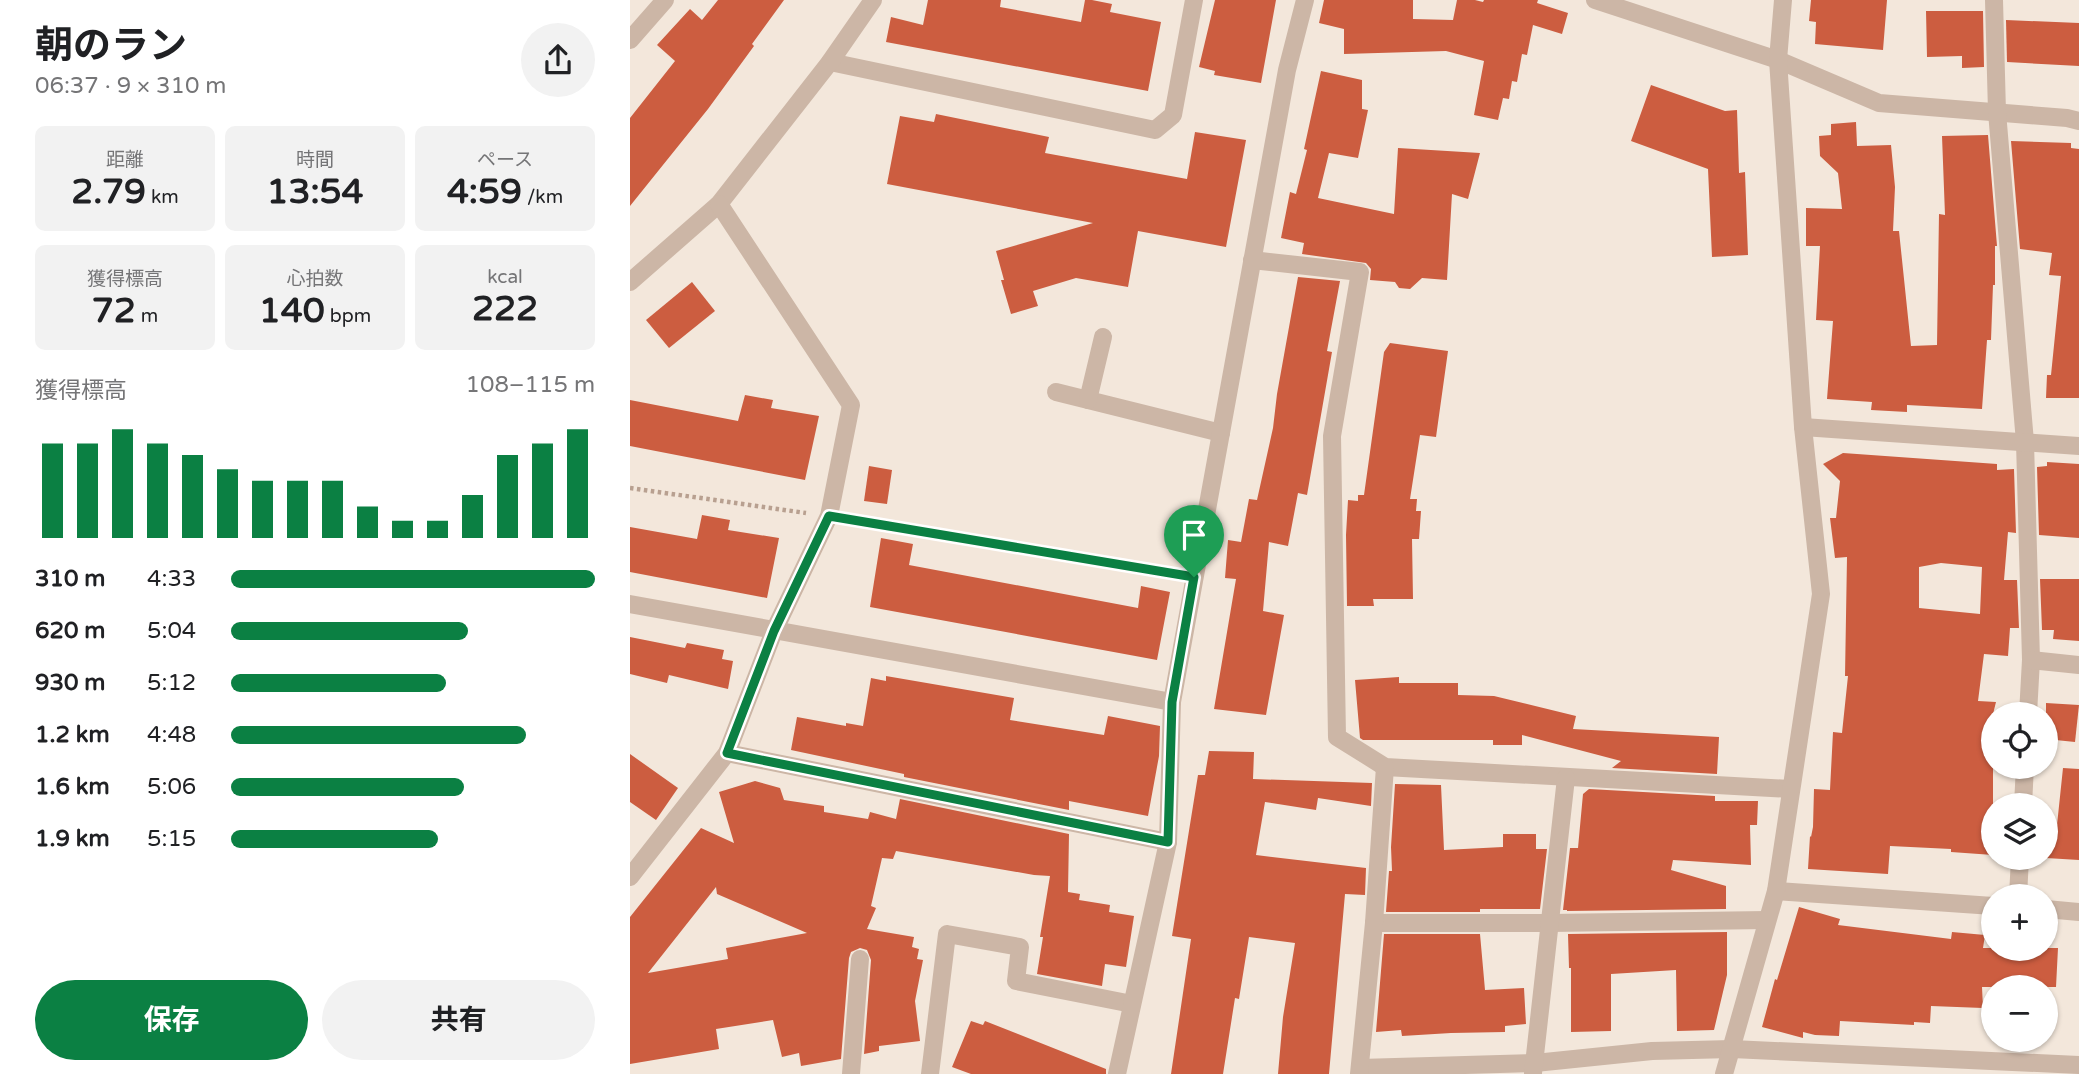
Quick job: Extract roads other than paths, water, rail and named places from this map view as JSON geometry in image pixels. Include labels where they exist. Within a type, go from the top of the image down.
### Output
[{"type":"street","points":[[630,40],[665,0]]},
{"type":"street","points":[[630,282],[719,204],[830,62],[873,0]]},
{"type":"street","points":[[830,62],[1155,130],[1173,115],[1194,0]]},
{"type":"street","points":[[1117,1074],[1168,842],[1172,702],[1287,70],[1305,0]]},
{"type":"street","points":[[1595,0],[1777,60],[1879,103],[2079,121]]},
{"type":"street","points":[[1724,1074],[1776,891],[1821,594],[1803,427],[1777,60],[1783,0]]},
{"type":"street","points":[[1994,0],[1997,112],[2025,442],[2031,660],[2029,702]]},
{"type":"street","points":[[630,877],[727,753],[774,631],[829,516],[851,405],[719,204]]},
{"type":"street","points":[[1252,260],[1360,272],[1332,436],[1337,737],[1385,767],[1790,789]]},
{"type":"street","points":[[1088,400],[1103,337]]},
{"type":"street","points":[[1056,393],[1221,433]]},
{"type":"street","points":[[1803,427],[2079,446]]},
{"type":"street","points":[[630,604],[1172,702]]},
{"type":"street","points":[[2031,660],[2079,665]]},
{"type":"street","points":[[727,753],[1168,842]]},
{"type":"street","points":[[1385,767],[1360,1071],[1534,1068],[1652,1051],[1732,1049],[2079,1065]]},
{"type":"street","points":[[1534,1068],[1566,778]]},
{"type":"street","points":[[1776,891],[1981,905]]},
{"type":"street","points":[[2058,910],[2079,912]]},
{"type":"street","points":[[1374,923],[1767,920]]},
{"type":"street","points":[[930,1074],[947,934],[1020,947],[1016,981],[1132,1004]]},
{"type":"street","points":[[851,1074],[860,959]]}]
